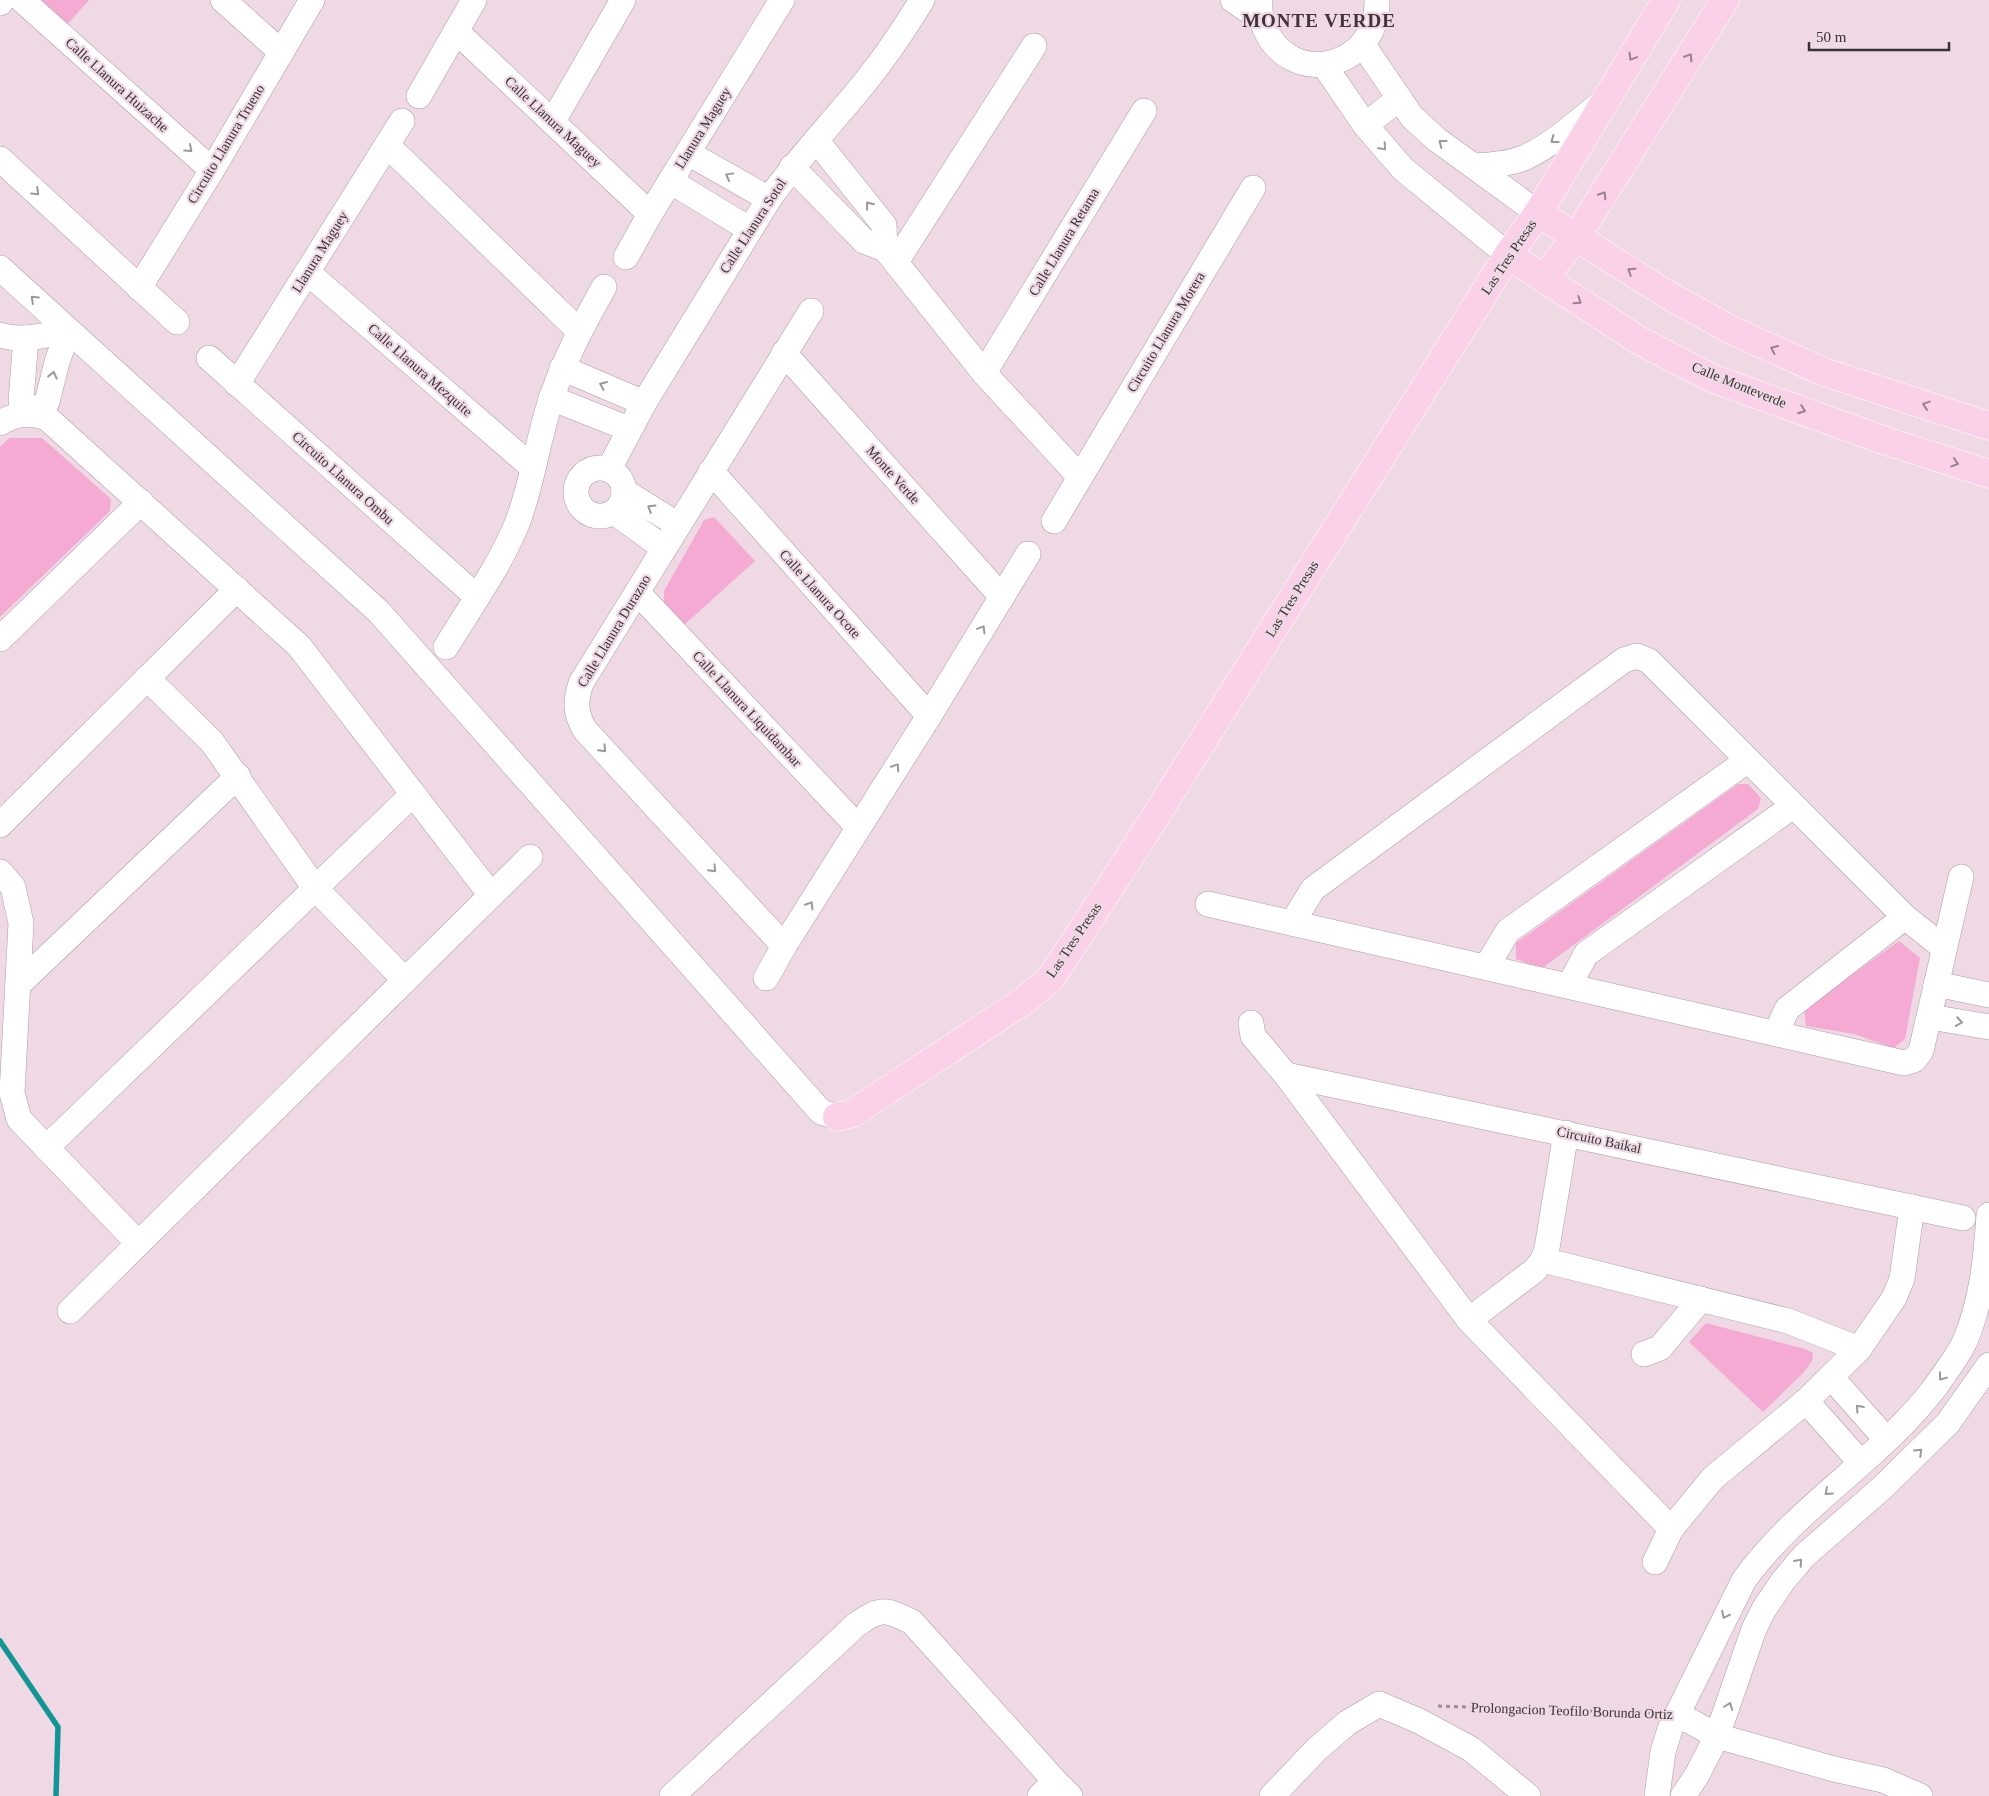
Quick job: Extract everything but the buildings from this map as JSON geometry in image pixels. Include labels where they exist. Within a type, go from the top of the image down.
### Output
[{"type":"main road","name":"Las Tres Presas","points":[[837,1116],[853,1113],[1026,1000],[1051,978],[1140,841],[1508,256],[1538,212],[1666,0]]},
{"type":"main road","points":[[1544,278],[1577,236],[1724,0]]},
{"type":"main road","points":[[1538,212],[1668,295],[1731,330],[1824,372],[1989,426]]},
{"type":"main road","name":"Calle Monteverde","points":[[1508,256],[1640,341],[1714,379],[1886,441],[1989,474]]},
{"type":"street","name":"Calle Llanura Huizache","points":[[22,0],[212,170]]},
{"type":"street","points":[[223,0],[281,52]]},
{"type":"street","name":"Circuito Llanura Trueno","points":[[139,288],[212,170],[312,0]]},
{"type":"street","points":[[419,96],[474,0]]},
{"type":"street","points":[[553,122],[623,0]]},
{"type":"street","name":"Llanura Maguey","points":[[626,257],[670,181],[782,0]]},
{"type":"street","name":"Calle Llanura Sotol","points":[[608,469],[644,402],[769,199],[792,167],[866,82],[894,45],[922,0]]},
{"type":"street","points":[[1233,0],[1261,10],[1268,35],[1278,48],[1291,58],[1307,63],[1324,64],[1352,55],[1363,45],[1373,30],[1378,13],[1377,0]]},
{"type":"street","name":"Calle Llanura Maguey","points":[[456,31],[650,214]]},
{"type":"street","points":[[1363,45],[1412,117],[1436,139],[1538,212]]},
{"type":"street","points":[[891,255],[1034,46]]},
{"type":"street","points":[[1324,64],[1365,126],[1403,169],[1508,256]]},
{"type":"street","points":[[1365,126],[1399,99]]},
{"type":"street","points":[[1473,166],[1496,164],[1525,158],[1545,146],[1606,100]]},
{"type":"street","name":"Calle Llanura Retama","points":[[984,373],[1144,112]]},
{"type":"street","name":"Llanura Maguey","points":[[237,384],[402,120]]},
{"type":"street","points":[[816,140],[884,225],[891,255],[984,373],[1080,477]]},
{"type":"street","points":[[387,145],[579,331]]},
{"type":"street","points":[[688,153],[769,199]]},
{"type":"street","points":[[0,159],[177,322]]},
{"type":"street","points":[[792,167],[864,242],[891,255]]},
{"type":"street","points":[[670,181],[749,229]]},
{"type":"street","name":"Circuito Llanura Morera","points":[[1054,521],[1253,188]]},
{"type":"street","points":[[0,268],[379,612],[821,1112],[837,1116]]},
{"type":"street","name":"Calle Llanura Mezquite","points":[[308,272],[533,468]]},
{"type":"street","points":[[446,647],[502,556],[518,521],[551,398],[562,368],[579,331],[604,287]]},
{"type":"street","name":"Calle Llanura Durazno","points":[[784,946],[585,730],[576,710],[576,697],[581,683],[636,592],[811,310]]},
{"type":"street","points":[[0,335],[26,338],[68,331]]},
{"type":"street","points":[[31,414],[47,402],[57,362],[68,331]]},
{"type":"street","points":[[26,338],[21,400],[31,414]]},
{"type":"street","name":"Monte Verde","points":[[784,353],[1002,597]]},
{"type":"street","name":"Circuito Llanura Ombu","points":[[209,358],[477,597]]},
{"type":"street","points":[[562,368],[644,402]]},
{"type":"street","points":[[551,398],[629,429]]},
{"type":"street","points":[[0,423],[12,416],[31,414],[47,418],[299,646],[491,895]]},
{"type":"street","points":[[592,468],[608,469],[620,478],[619,502],[606,516],[590,514],[578,503],[575,495],[576,486],[585,472],[592,468]]},
{"type":"street","name":"Calle Llanura Ocote","points":[[711,471],[929,716]]},
{"type":"street","points":[[0,639],[141,502]]},
{"type":"street","points":[[619,502],[678,525]]},
{"type":"street","points":[[619,502],[664,548]]},
{"type":"street","points":[[766,978],[784,946],[929,716],[1028,554]]},
{"type":"street","points":[[0,825],[237,589]]},
{"type":"street","name":"Calle Llanura Liquidambar","points":[[636,592],[858,827]]},
{"type":"street","points":[[1292,923],[1313,889],[1624,660],[1637,656],[1649,661],[1905,917],[1944,948]]},
{"type":"street","points":[[147,678],[212,742],[238,776],[315,888],[405,980]]},
{"type":"street","points":[[1486,967],[1508,931],[1748,760]]},
{"type":"street","points":[[18,985],[238,776]]},
{"type":"street","points":[[46,1148],[413,794]]},
{"type":"street","points":[[1569,986],[1586,954],[1794,806]]},
{"type":"street","points":[[70,1311],[530,858]]},
{"type":"street","points":[[0,872],[13,887],[21,923],[12,1093],[19,1119],[138,1243]]},
{"type":"street","points":[[1208,904],[1904,1063],[1914,1060],[1921,1051],[1961,877]]},
{"type":"street","points":[[1776,1033],[1787,1009],[1905,917]]},
{"type":"street","points":[[1936,984],[1989,995]]},
{"type":"street","points":[[1930,1017],[1989,1027]]},
{"type":"street","points":[[1251,1023],[1253,1036],[1286,1075],[1469,1320],[1671,1530]]},
{"type":"street","name":"Circuito Baikal","points":[[1286,1075],[1963,1218]]},
{"type":"street","points":[[1469,1320],[1536,1270],[1543,1260],[1547,1248],[1566,1133]]},
{"type":"street","points":[[1655,1562],[1671,1530],[1713,1478],[1806,1401],[1859,1349],[1894,1298],[1902,1278],[1912,1207]]},
{"type":"street","points":[[1657,1796],[1662,1757],[1677,1714],[1729,1608],[1750,1572],[1760,1558],[1793,1523],[1916,1412],[1954,1362],[1985,1296],[1989,1215]]},
{"type":"street","points":[[1543,1260],[1788,1322],[1859,1349]]},
{"type":"street","points":[[1644,1354],[1660,1348],[1701,1299]]},
{"type":"street","points":[[1964,1341],[1989,1351]]},
{"type":"street","points":[[1683,1796],[1717,1736],[1754,1629],[1764,1609],[1783,1581],[1804,1556],[1883,1487],[1948,1423],[1989,1365]]},
{"type":"street","points":[[1831,1377],[1886,1439]]},
{"type":"street","points":[[1806,1401],[1861,1463]]},
{"type":"street","points":[[672,1796],[856,1625],[871,1614],[887,1611],[912,1622],[1055,1791]]},
{"type":"street","points":[[1272,1796],[1316,1750],[1347,1723],[1379,1704],[1419,1721],[1471,1749],[1528,1796]]},
{"type":"street","name":"Prolongacion Teofilo Borunda Ortiz","points":[[1677,1714],[1717,1736],[1834,1769],[1883,1780],[1920,1796]]},
{"type":"street","points":[[1662,1757],[1697,1774]]},
{"type":"path","name":"Prolongacion Teofilo Borunda Ortiz","points":[[1428,1705],[1677,1714]]},
{"type":"shaded area","points":[[33,0],[89,0],[65,27]]},
{"type":"shaded area","points":[[9,438],[42,438],[111,499],[110,511],[0,617],[0,447]]},
{"type":"shaded area","points":[[714,517],[755,561],[684,625],[664,603],[664,591],[704,520]]},
{"type":"shaded area","points":[[1738,784],[1748,784],[1761,798],[1758,809],[1541,969],[1516,959],[1516,943]]},
{"type":"shaded area","points":[[1899,941],[1920,958],[1905,1039],[1894,1048],[1854,1034],[1806,1026],[1804,1009]]},
{"type":"shaded area","points":[[1706,1323],[1805,1349],[1813,1353],[1812,1361],[1804,1372],[1763,1412],[1689,1342]]},
{"type":"waterway","points":[[0,1641],[58,1727],[56,1796]]},
{"type":"district","name":"MONTE VERDE","points":[[1319,20]]}]
